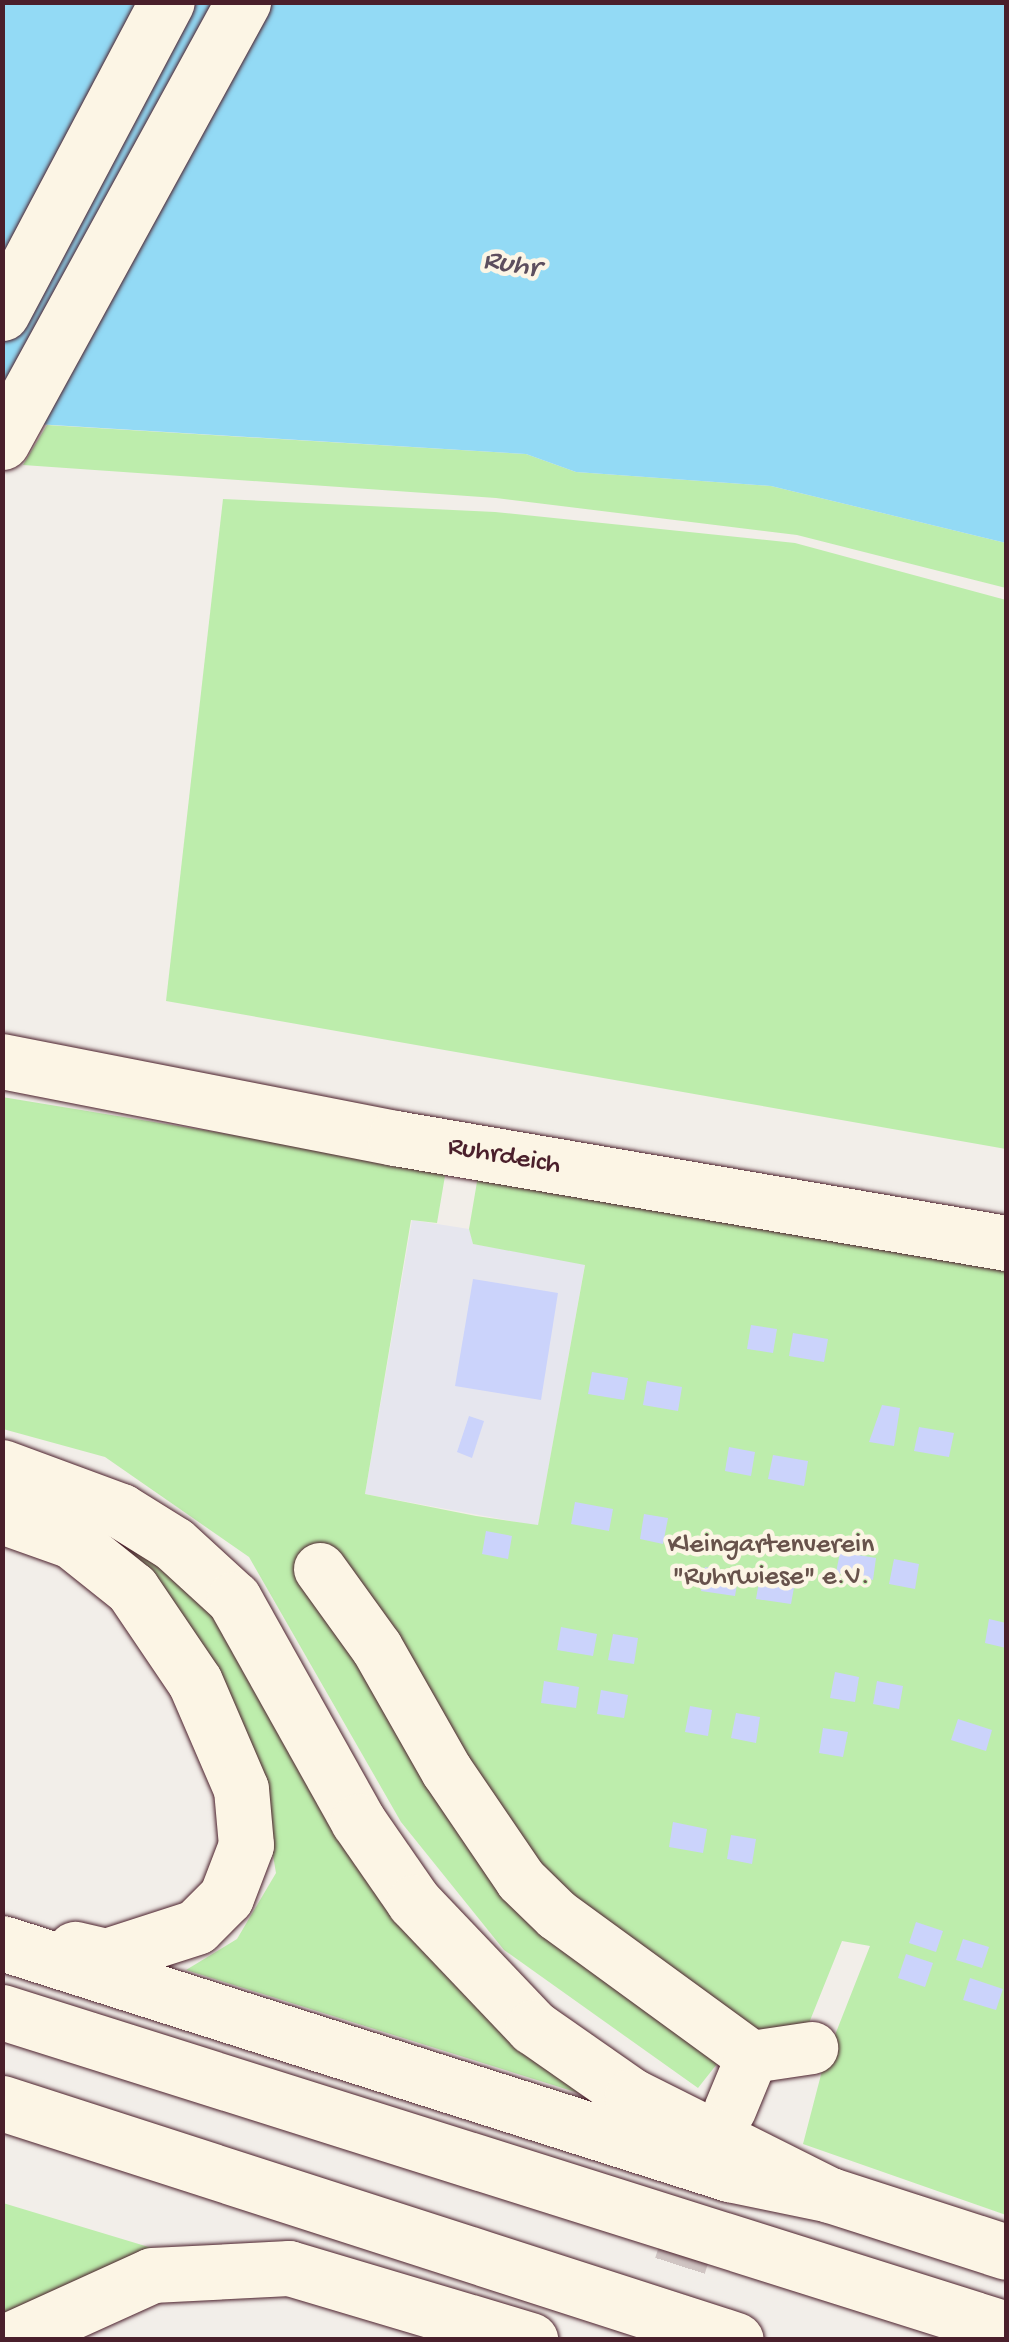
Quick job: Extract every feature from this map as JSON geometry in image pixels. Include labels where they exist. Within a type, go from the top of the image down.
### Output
[{"type":"main road","points":[[2,312],[167,2]]},
{"type":"main road","points":[[2,442],[244,2]]},
{"type":"main road","name":"Ruhrdeich","points":[[2,1062],[395,1138],[1006,1243]]},
{"type":"main road","points":[[2,1468],[121,1511],[174,1544],[234,1599],[358,1821],[403,1886],[468,1966],[533,2027],[632,2096],[830,2195]]},
{"type":"main road","points":[[2,1516],[72,1540],[132,1588],[162,1623],[195,1682],[240,1789],[246,1845],[226,1896],[196,1927],[151,1946],[106,1956],[2,1932]]},
{"type":"main road","points":[[2,1943],[729,2174],[830,2195],[1006,2252]]},
{"type":"main road","points":[[2,2012],[1006,2329]]},
{"type":"main road","points":[[2,2102],[736,2340]]},
{"type":"main road","points":[[9,2340],[152,2275],[288,2268],[531,2340]]},
{"type":"lane","points":[[320,1569],[377,1648],[447,1771],[522,1880],[557,1916],[752,2057],[812,2048]]},
{"type":"lane","points":[[730,2110],[752,2057]]},
{"type":"shaded area","points":[[412,1220],[469,1229],[474,1244],[585,1264],[538,1526],[365,1494]]},
{"type":"green space","points":[[47,425],[526,454],[576,472],[771,486],[1006,543],[1006,588],[797,535],[496,498],[23,465]]},
{"type":"green space","points":[[223,499],[495,512],[795,543],[1006,600],[1006,1149],[166,1001]]},
{"type":"green space","name":"Kleingartenverein \"Ruhrwiese\" e.V.","points":[[2,1097],[446,1170],[437,1223],[411,1220],[365,1494],[476,1516],[538,1525],[585,1265],[473,1244],[469,1229],[478,1176],[1006,1266],[1006,2215],[803,2144],[824,2063],[870,1946],[842,1941],[807,2028],[743,2031],[698,2088],[504,1950],[401,1822],[249,1557],[105,1457],[3,1429]]},
{"type":"green space","points":[[61,1518],[128,1535],[193,1584],[604,2101],[186,1970],[237,1939],[276,1873],[259,1773]]},
{"type":"green space","points":[[3,2203],[152,2248],[3,2322]]},
{"type":"water","name":"Ruhr","points":[[2,3],[1006,3],[1006,543],[771,486],[576,472],[526,454],[3,422]]},
{"type":"building","points":[[473,1279],[558,1293],[541,1400],[455,1386]]},
{"type":"building","points":[[751,1325],[777,1329],[773,1353],[747,1349]]},
{"type":"building","points":[[793,1333],[828,1339],[824,1362],[789,1356]]},
{"type":"building","points":[[592,1372],[628,1378],[624,1400],[588,1394]]},
{"type":"building","points":[[647,1381],[682,1387],[678,1411],[643,1405]]},
{"type":"building","points":[[882,1405],[900,1408],[894,1446],[869,1442]]},
{"type":"building","points":[[469,1416],[484,1421],[472,1458],[457,1452]]},
{"type":"building","points":[[919,1427],[954,1433],[949,1457],[914,1451]]},
{"type":"building","points":[[729,1447],[755,1452],[751,1476],[725,1471]]},
{"type":"building","points":[[773,1455],[808,1461],[804,1486],[768,1479]]},
{"type":"building","points":[[575,1502],[613,1509],[609,1531],[571,1524]]},
{"type":"building","points":[[644,1514],[668,1518],[663,1544],[640,1539]]},
{"type":"building","points":[[486,1531],[512,1536],[508,1559],[482,1554]]},
{"type":"building","points":[[840,1552],[876,1558],[873,1580],[836,1573]]},
{"type":"building","points":[[894,1559],[919,1564],[915,1589],[889,1584]]},
{"type":"building","points":[[705,1567],[739,1573],[735,1596],[701,1591]]},
{"type":"building","points":[[760,1576],[795,1582],[791,1604],[756,1599]]},
{"type":"building","points":[[989,1619],[1006,1623],[1006,1648],[985,1643]]},
{"type":"building","points":[[561,1627],[597,1634],[593,1656],[557,1650]]},
{"type":"building","points":[[613,1634],[638,1638],[634,1664],[608,1660]]},
{"type":"building","points":[[835,1672],[859,1677],[855,1702],[830,1698]]},
{"type":"building","points":[[544,1681],[579,1687],[576,1708],[541,1703]]},
{"type":"building","points":[[877,1681],[903,1686],[899,1709],[873,1704]]},
{"type":"building","points":[[601,1690],[628,1695],[624,1718],[597,1714]]},
{"type":"building","points":[[690,1706],[712,1710],[708,1736],[685,1732]]},
{"type":"building","points":[[736,1713],[760,1717],[756,1743],[731,1738]]},
{"type":"building","points":[[958,1719],[992,1730],[986,1751],[951,1740]]},
{"type":"building","points":[[823,1728],[848,1732],[843,1757],[819,1753]]},
{"type":"building","points":[[673,1822],[707,1829],[703,1853],[669,1847]]},
{"type":"building","points":[[731,1835],[756,1839],[752,1864],[727,1859]]},
{"type":"building","points":[[916,1922],[943,1931],[936,1952],[909,1943]]},
{"type":"building","points":[[963,1939],[989,1947],[982,1968],[956,1960]]},
{"type":"building","points":[[906,1954],[933,1963],[925,1987],[898,1978]]},
{"type":"building","points":[[970,1978],[1003,1989],[996,2010],[963,2000]]},
{"type":"tunnel","points":[[656,2340],[725,2126]]}]
